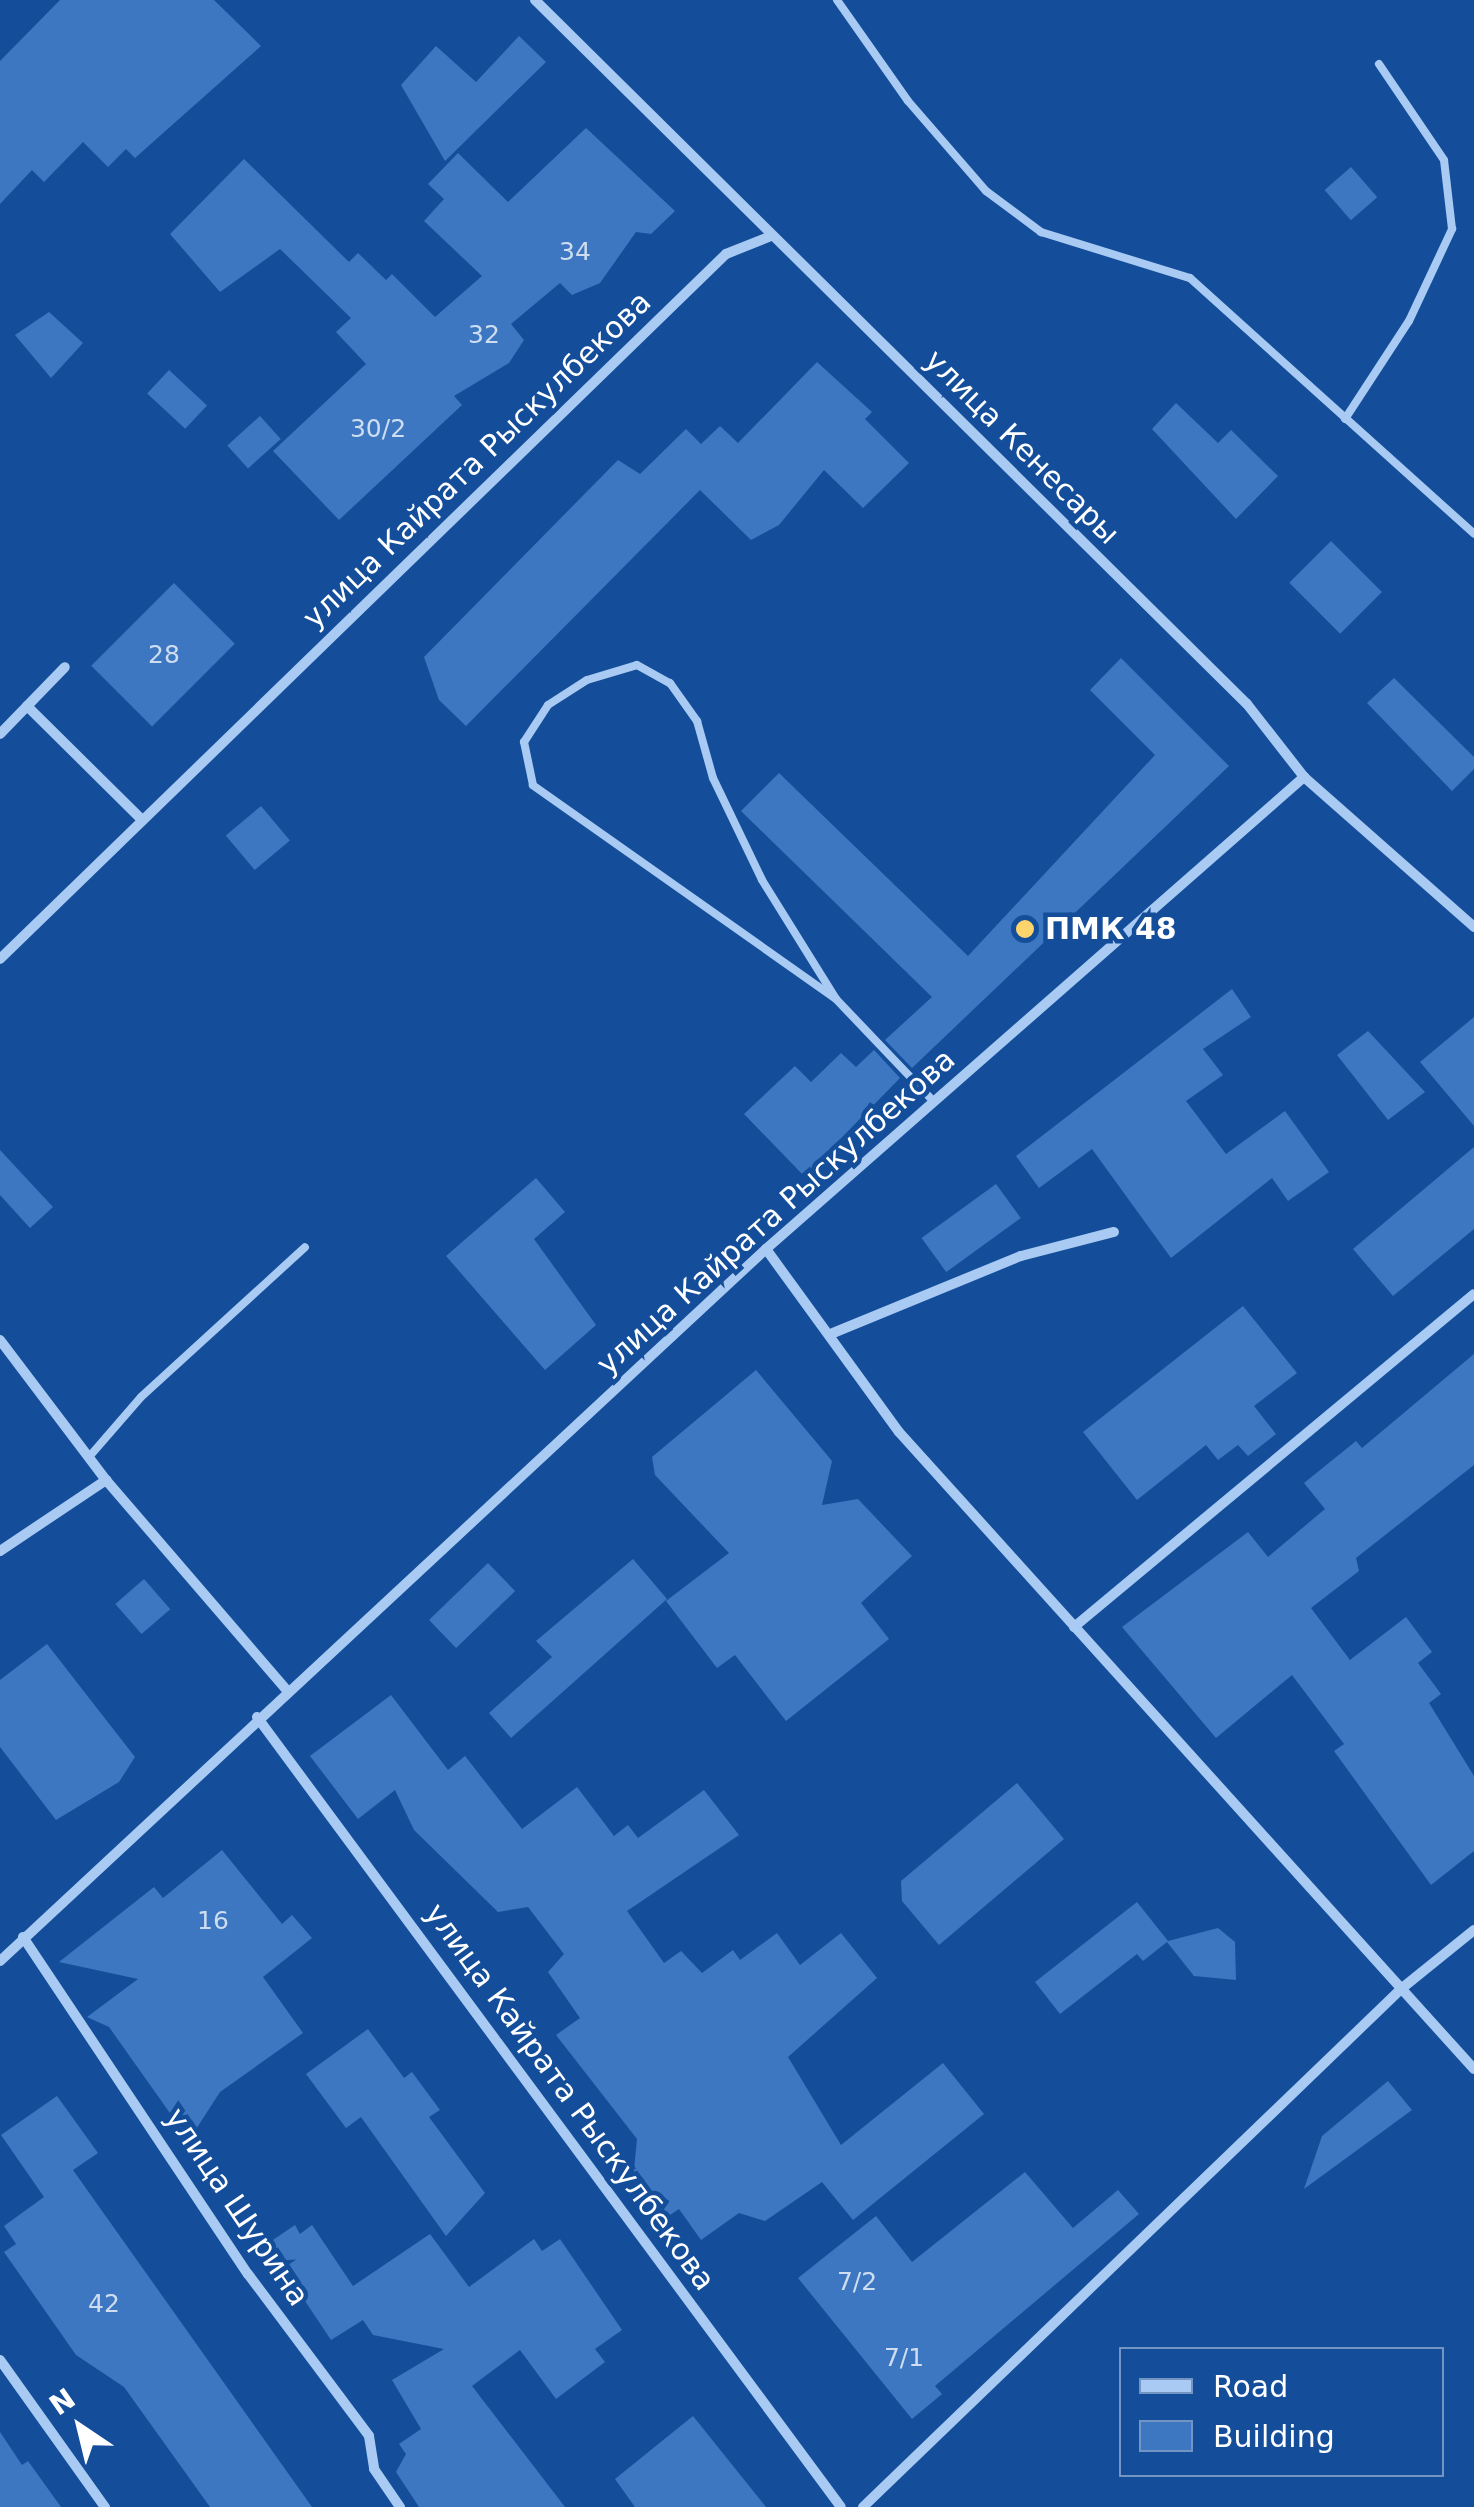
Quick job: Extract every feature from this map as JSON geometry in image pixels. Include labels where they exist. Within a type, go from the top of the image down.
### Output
[{"type":"street","name":"улица Кенесары","points":[[535,0],[1247,704],[1304,776],[1474,927]]},
{"type":"street","name":"улица Кайрата Рыскулбекова","points":[[0,958],[140,818],[726,254],[771,236]]},
{"type":"street","points":[[0,734],[66,667]]},
{"type":"street","points":[[27,706],[140,818]]},
{"type":"street","name":"улица Кайрата Рыскулбекова","points":[[0,1961],[286,1689],[766,1248],[1304,776]]},
{"type":"street","points":[[833,1333],[1021,1256],[1114,1232]]},
{"type":"street","points":[[766,1248],[833,1333],[899,1432],[1474,2069]]},
{"type":"street","points":[[1074,1627],[1474,1294]]},
{"type":"street","points":[[0,1340],[106,1480],[286,1689]]},
{"type":"street","points":[[0,1552],[106,1480]]},
{"type":"street","name":"улица Кайрата Рыскулбекова","points":[[257,1717],[841,2507]]},
{"type":"street","points":[[863,2507],[1401,1989],[1474,1930]]},
{"type":"street","name":"улица Шурина","points":[[23,1937],[248,2274],[369,2436],[374,2470],[400,2507]]},
{"type":"street","points":[[0,2360],[105,2507]]},
{"type":"lane","points":[[837,0],[908,101],[986,191],[1041,232],[1190,278],[1474,534]]},
{"type":"lane","points":[[1345,418],[1409,322],[1452,229],[1444,160],[1379,64]]},
{"type":"lane","points":[[836,1000],[762,880],[713,778],[696,721],[670,683],[637,666],[587,680],[548,705],[524,742],[533,785],[836,1000],[933,1101]]},
{"type":"lane","points":[[89,1457],[142,1397],[305,1247]]},
{"type":"building","points":[[60,0],[214,0],[261,46],[135,158],[126,149],[108,167],[83,142],[44,182],[32,170],[0,204],[0,61]]},
{"type":"building","points":[[519,36],[546,62],[445,161],[401,85],[436,46],[476,82]]},
{"type":"building","points":[[586,128],[675,211],[651,234],[636,232],[600,283],[572,295],[560,283],[511,324],[524,340],[509,363],[454,396],[462,405],[339,520],[273,451],[366,364],[336,332],[351,318],[280,249],[220,292],[170,234],[244,159],[349,262],[358,253],[386,280],[392,274],[435,317],[482,276],[424,221],[444,199],[428,184],[458,153],[508,202]]},
{"type":"building","points":[[1351,167],[1377,197],[1351,220],[1325,190]]},
{"type":"building","points":[[49,312],[83,343],[51,378],[15,335]]},
{"type":"building","points":[[817,362],[872,412],[865,419],[909,463],[863,508],[824,470],[779,525],[751,540],[700,490],[466,726],[439,700],[424,657],[618,460],[640,474],[686,429],[701,444],[720,426],[738,443]]},
{"type":"building","points":[[169,370],[207,405],[185,429],[147,393]]},
{"type":"building","points":[[1176,403],[1218,443],[1231,430],[1278,476],[1236,519],[1152,429]]},
{"type":"building","points":[[260,416],[281,439],[248,468],[227,445]]},
{"type":"building","points":[[1331,541],[1382,592],[1340,634],[1289,583]]},
{"type":"building","points":[[174,583],[235,644],[152,727],[91,666]]},
{"type":"building","points":[[1121,658],[1229,766],[912,1068],[885,1040],[932,997],[741,811],[779,773],[968,956],[1155,755],[1090,690]]},
{"type":"building","points":[[1394,678],[1474,757],[1474,769],[1452,791],[1367,703]]},
{"type":"building","points":[[261,806],[290,840],[255,870],[226,836]]},
{"type":"building","points":[[1232,989],[1251,1017],[1203,1049],[1223,1075],[1186,1101],[1226,1154],[1285,1111],[1329,1172],[1288,1201],[1272,1178],[1171,1258],[1092,1149],[1039,1188],[1016,1156]]},
{"type":"building","points":[[1474,1017],[1474,1126],[1420,1062]]},
{"type":"building","points":[[1368,1031],[1425,1092],[1388,1120],[1337,1055]]},
{"type":"building","points":[[874,1050],[900,1078],[804,1176],[744,1114],[795,1066],[811,1082],[841,1053],[856,1067]]},
{"type":"building","points":[[1474,1147],[1474,1229],[1393,1296],[1353,1249]]},
{"type":"building","points":[[0,1150],[53,1207],[30,1228],[0,1195]]},
{"type":"building","points":[[536,1178],[565,1212],[534,1239],[596,1325],[545,1370],[446,1256]]},
{"type":"building","points":[[996,1184],[1021,1218],[946,1272],[922,1238]]},
{"type":"building","points":[[1243,1306],[1297,1373],[1254,1406],[1276,1434],[1248,1456],[1238,1445],[1218,1460],[1206,1445],[1137,1500],[1083,1432]]},
{"type":"building","points":[[1474,1354],[1474,1465],[1356,1558],[1359,1571],[1311,1608],[1350,1660],[1406,1617],[1432,1652],[1418,1663],[1441,1694],[1429,1703],[1474,1776],[1474,1851],[1431,1885],[1334,1751],[1344,1744],[1292,1675],[1216,1738],[1122,1627],[1248,1532],[1268,1557],[1325,1509],[1304,1483],[1356,1441],[1362,1448]]},
{"type":"building","points":[[756,1370],[832,1461],[822,1505],[858,1499],[912,1556],[861,1603],[889,1639],[786,1721],[735,1655],[717,1668],[666,1601],[729,1553],[655,1475],[652,1457]]},
{"type":"building","points":[[633,1559],[667,1599],[511,1738],[489,1713],[552,1657],[536,1641]]},
{"type":"building","points":[[488,1563],[515,1591],[456,1648],[429,1620]]},
{"type":"building","points":[[144,1579],[170,1609],[142,1634],[115,1604]]},
{"type":"building","points":[[47,1644],[135,1757],[119,1782],[56,1820],[0,1747],[0,1680]]},
{"type":"building","points":[[391,1695],[448,1770],[465,1756],[522,1829],[577,1787],[614,1836],[628,1825],[638,1838],[704,1790],[739,1835],[627,1911],[664,1963],[681,1951],[702,1973],[733,1950],[740,1960],[777,1933],[800,1965],[841,1933],[877,1978],[788,2057],[841,2145],[943,2063],[984,2114],[853,2220],[822,2182],[765,2221],[739,2213],[701,2240],[679,2209],[661,2221],[633,2180],[637,2139],[556,2035],[580,2018],[548,1972],[564,1954],[528,1907],[498,1912],[414,1830],[395,1790],[358,1819],[310,1756]]},
{"type":"building","points":[[1017,1783],[1064,1839],[939,1945],[902,1901],[901,1881]]},
{"type":"building","points":[[222,1850],[282,1924],[292,1915],[312,1938],[263,1977],[303,2033],[220,2092],[189,2140],[109,2027],[87,2017],[138,1979],[59,1962],[154,1887],[163,1898]]},
{"type":"building","points":[[1137,1902],[1168,1941],[1218,1928],[1235,1942],[1236,1980],[1194,1976],[1167,1942],[1143,1961],[1137,1954],[1060,2014],[1035,1982]]},
{"type":"building","points":[[368,2029],[404,2078],[412,2072],[440,2110],[429,2117],[485,2193],[446,2236],[361,2117],[346,2128],[306,2074]]},
{"type":"building","points":[[1388,2081],[1412,2110],[1304,2189],[1322,2136]]},
{"type":"building","points":[[57,2096],[98,2153],[73,2170],[312,2507],[210,2507],[124,2387],[76,2355],[4,2252],[16,2244],[4,2226],[44,2197],[1,2135]]},
{"type":"building","points":[[1025,2172],[1073,2228],[1118,2190],[1139,2214],[935,2386],[942,2394],[912,2419],[798,2278],[876,2216],[912,2262]]},
{"type":"building","points":[[295,2225],[300,2234],[312,2225],[353,2286],[430,2234],[469,2287],[534,2239],[542,2251],[560,2239],[622,2330],[595,2349],[605,2362],[556,2399],[520,2350],[472,2386],[565,2507],[419,2507],[396,2472],[406,2454],[399,2444],[421,2429],[392,2380],[444,2349],[373,2335],[363,2320],[331,2340],[267,2244]]},
{"type":"building","points":[[693,2416],[766,2507],[635,2507],[615,2479]]},
{"type":"building","points":[[0,2432],[22,2465],[28,2461],[61,2507],[0,2507]]},
{"type":"place","name":"ПМК 48","points":[[1025,929]]}]
